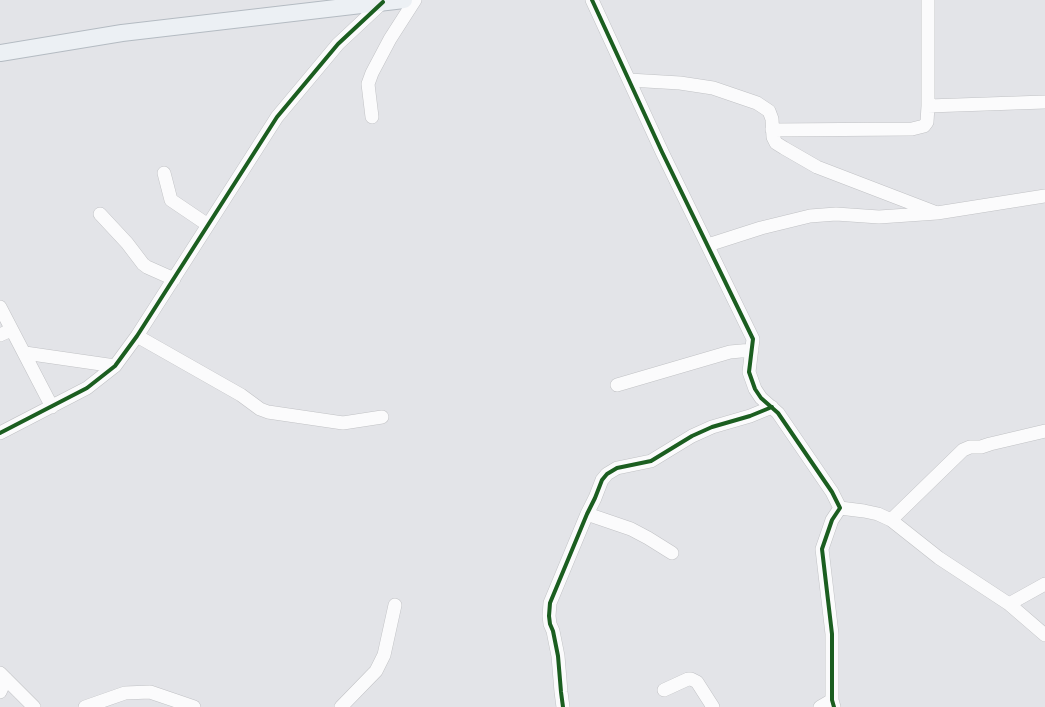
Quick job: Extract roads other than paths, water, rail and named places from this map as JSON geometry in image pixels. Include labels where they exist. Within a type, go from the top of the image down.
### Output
[{"type":"main road","points":[[0,52],[122,33],[396,1]]},
{"type":"street","points":[[372,117],[368,84],[390,39],[415,0]]},
{"type":"street","points":[[592,0],[662,152],[753,339],[749,372],[755,389],[761,398],[778,413],[832,492],[840,508]]},
{"type":"street","points":[[772,130],[912,129],[924,126],[927,122],[928,106],[928,0]]},
{"type":"street","points":[[0,433],[87,388],[115,366],[137,336],[277,117],[338,44],[396,1]]},
{"type":"street","points":[[629,80],[680,82],[712,88],[757,102],[769,111],[772,119],[773,137],[776,142],[817,167],[937,213]]},
{"type":"street","points":[[928,106],[1045,102]]},
{"type":"street","points":[[164,173],[171,200],[208,226]]},
{"type":"street","points":[[708,245],[761,228],[810,216],[836,214],[878,217],[937,213],[1045,196]]},
{"type":"street","points":[[100,214],[127,243],[143,264],[174,279]]},
{"type":"street","points":[[0,307],[6,332],[25,353],[52,407]]},
{"type":"street","points":[[137,336],[268,412],[343,423],[382,417]]},
{"type":"street","points":[[617,385],[730,352],[752,350]]},
{"type":"street","points":[[25,353],[115,366]]},
{"type":"street","points":[[563,707],[558,656],[549,616],[550,603],[602,480],[607,474],[616,468],[651,461],[692,436],[712,427],[750,416],[772,407]]},
{"type":"street","points":[[890,520],[962,450],[970,447],[981,448],[990,444],[1045,431]]},
{"type":"street","points":[[840,508],[878,514],[890,520],[939,558],[1009,604],[1045,636]]},
{"type":"street","points":[[820,707],[833,703],[832,634],[822,549],[832,520],[840,508]]},
{"type":"street","points":[[587,514],[630,529],[672,553]]},
{"type":"street","points":[[1009,604],[1045,584]]},
{"type":"street","points":[[341,707],[376,671],[384,655],[395,606]]},
{"type":"street","points":[[0,692],[3,676]]},
{"type":"street","points":[[3,676],[34,707]]},
{"type":"street","points":[[664,690],[692,678],[697,682],[713,707]]},
{"type":"street","points":[[85,707],[125,693],[150,692],[194,707]]}]
